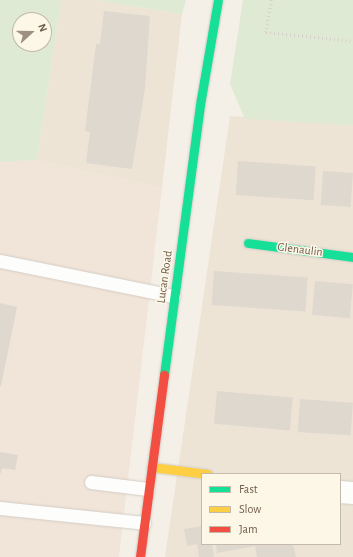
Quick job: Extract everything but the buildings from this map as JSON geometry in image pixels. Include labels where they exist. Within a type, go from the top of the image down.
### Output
[{"type":"main road","name":"Lucan Road","points":[[140,557],[201,99],[218,0]]},
{"type":"main road","name":"Glenaulin","points":[[248,243],[353,257]]},
{"type":"main road","points":[[151,467],[201,473]]},
{"type":"street","points":[[341,492],[353,493]]},
{"type":"lane","points":[[0,261],[174,296]]},
{"type":"lane","points":[[91,482],[148,489]]},
{"type":"lane","points":[[0,508],[88,515],[144,523]]},
{"type":"path","points":[[272,0],[266,32],[353,41]]},
{"type":"shaded area","points":[[61,0],[95,0],[182,14],[162,188],[37,160]]},
{"type":"shaded area","points":[[230,116],[353,125],[353,557],[165,557]]},
{"type":"shaded area","points":[[37,160],[162,188],[119,557],[0,557],[0,162]]},
{"type":"green space","points":[[0,0],[61,0],[37,160],[0,162]]},
{"type":"green space","points":[[95,0],[186,0],[182,14]]},
{"type":"green space","points":[[243,0],[353,0],[353,125],[245,119],[230,84]]},
{"type":"traffic: fast","points":[[164,375],[201,99],[218,0]]},
{"type":"traffic: fast","points":[[248,243],[353,257]]},
{"type":"traffic: slow","points":[[151,467],[201,473]]},
{"type":"traffic: jam","points":[[140,557],[164,375]]}]
